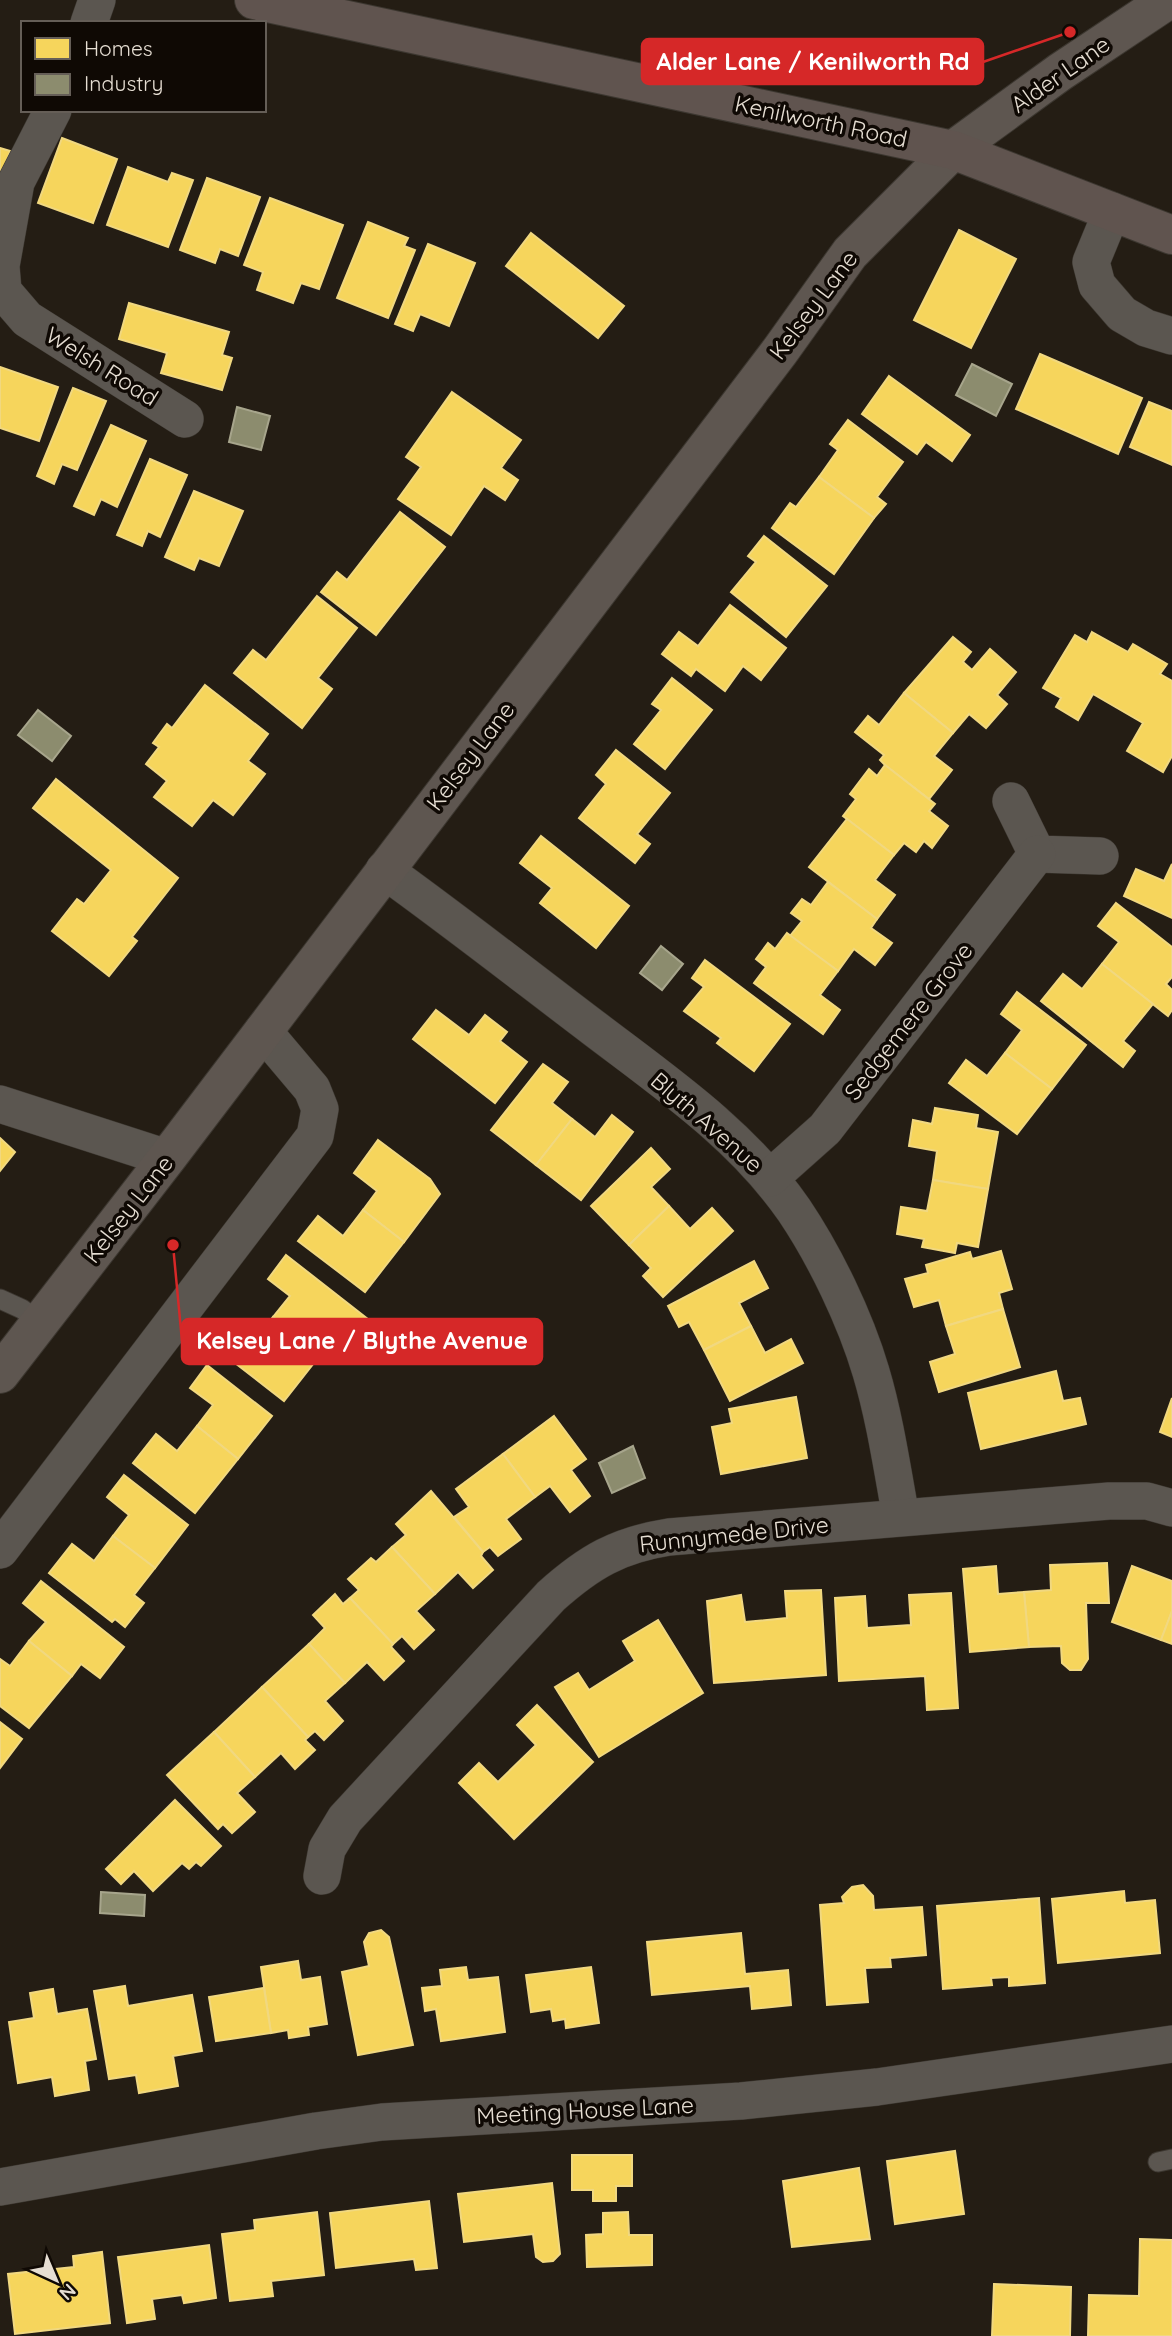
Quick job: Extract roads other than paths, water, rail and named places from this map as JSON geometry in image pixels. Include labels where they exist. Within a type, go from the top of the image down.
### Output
[{"type":"highway","name":"Kenilworth Road","points":[[254,0],[953,150],[1172,235]]},
{"type":"main road","name":"Alder Lane","points":[[953,150],[1060,72],[1168,0]]},
{"type":"main road","name":"Kelsey Lane","points":[[0,1374],[779,351],[850,253],[953,150]]},
{"type":"street","points":[[90,21],[97,0]]},
{"type":"street","name":"Welsh Road","points":[[52,112],[16,183],[1,266],[10,323],[27,319],[185,419]]},
{"type":"street","points":[[1112,211],[1091,262],[1097,285],[1122,314],[1146,328],[1172,336]]},
{"type":"street","points":[[1011,801],[1037,853],[1100,856]]},
{"type":"street","name":"Sedgemere Grove","points":[[770,1178],[825,1129],[1037,853]]},
{"type":"street","name":"Blyth Avenue","points":[[384,870],[693,1104],[752,1157],[770,1178],[795,1211],[820,1255],[858,1335],[871,1372],[901,1517]]},
{"type":"street","points":[[0,1550],[315,1136],[320,1109],[313,1089],[263,1031]]},
{"type":"street","points":[[0,1104],[167,1158]]},
{"type":"street","name":"Runnymede Drive","points":[[322,1877],[327,1849],[345,1819],[551,1596],[601,1557],[643,1541],[668,1536],[1109,1501],[1147,1501],[1172,1508]]},
{"type":"street","name":"Meeting House Lane","points":[[0,2187],[290,2135],[383,2122],[741,2101],[877,2087],[1172,2044]]},
{"type":"lane","points":[[0,1299],[22,1309],[40,1322]]},
{"type":"place","name":"Alder Lane / Kenilworth Rd","points":[[1070,32]]},
{"type":"place","name":"Kelsey Lane / Blythe Avenue","points":[[173,1245]]}]
